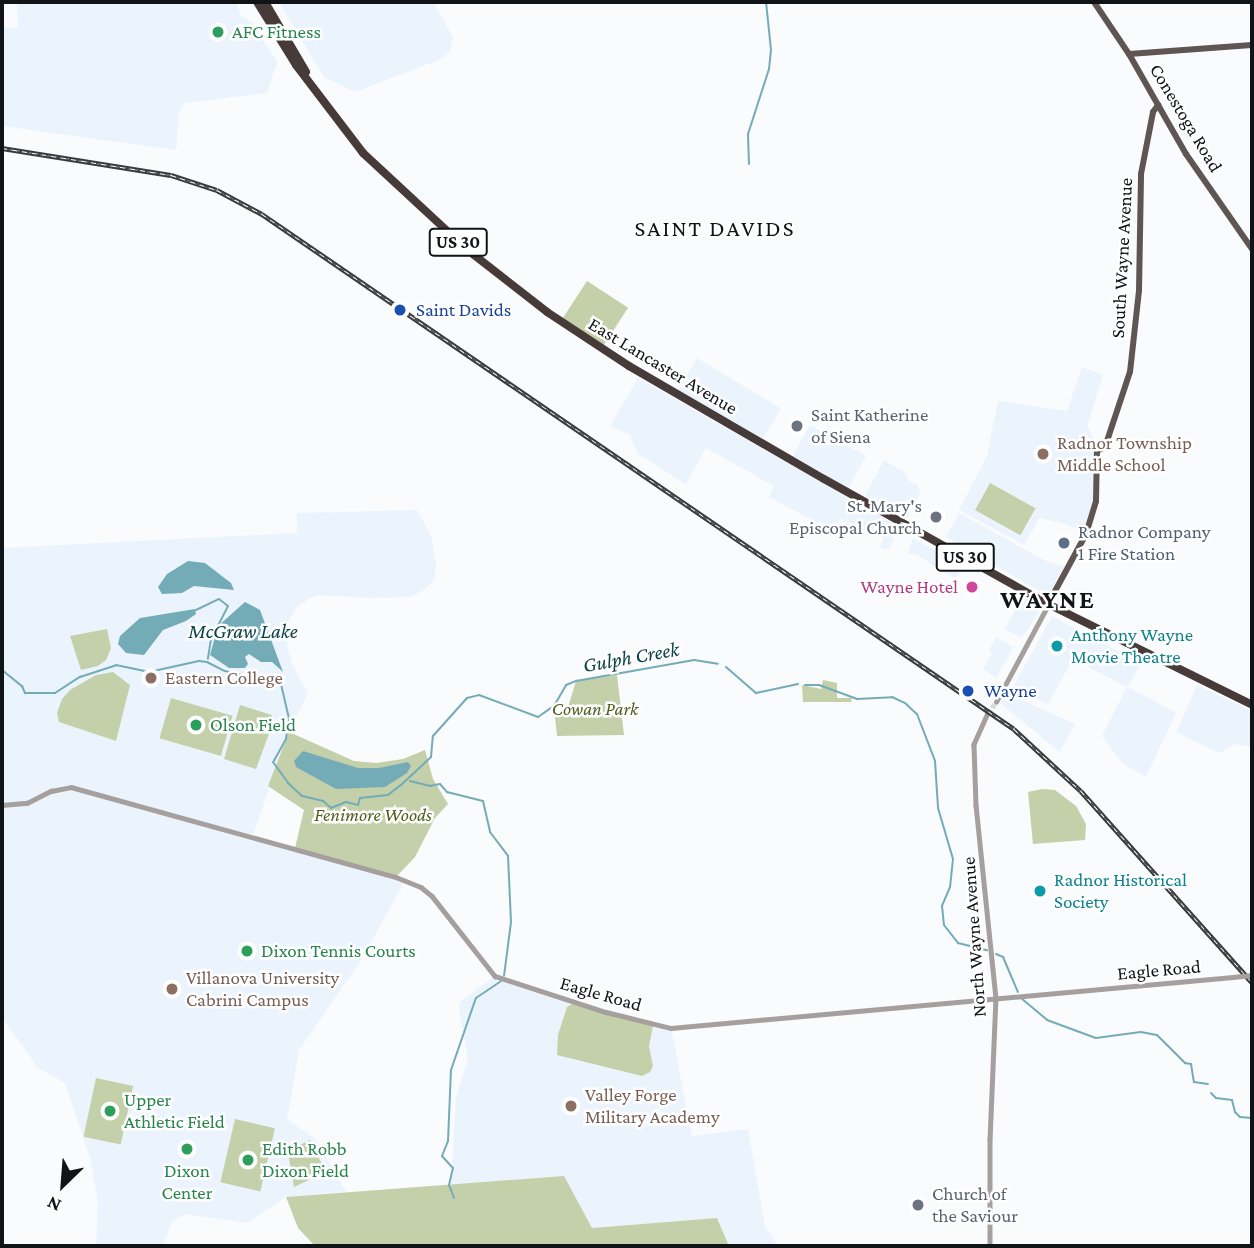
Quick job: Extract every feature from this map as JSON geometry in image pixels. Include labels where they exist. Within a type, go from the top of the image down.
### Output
[{"type":"highway","name":"East Lancaster Avenue","points":[[257,2],[350,139],[416,205],[469,251],[562,323],[755,440],[1048,604]]},
{"type":"highway","name":"East Lancaster Avenue","points":[[265,2],[313,87]]},
{"type":"highway","name":"US 30","points":[[1048,604],[1252,705]]},
{"type":"main road","name":"Conestoga Road","points":[[1094,2],[1129,54],[1186,155],[1252,249]]},
{"type":"main road","points":[[1129,54],[1252,45]]},
{"type":"main road","name":"South Wayne Avenue","points":[[1048,604],[1086,534],[1096,500],[1097,451],[1105,447],[1130,372],[1139,291],[1141,174],[1153,112],[1158,105]]},
{"type":"street","points":[[996,702],[1048,604]]},
{"type":"street","name":"North Wayne Avenue","points":[[988,713],[974,746],[976,805],[996,997],[990,1139],[990,1246]]},
{"type":"street","name":"Eagle Road","points":[[2,804],[27,803],[51,791],[71,787],[396,877],[421,887],[432,895],[495,976],[606,1012],[671,1028],[1252,975]]},
{"type":"shaded area","points":[[17,2],[236,2],[241,16],[252,22],[277,62],[267,93],[185,103],[179,112],[176,150],[2,126],[2,29],[18,27]]},
{"type":"shaded area","points":[[279,2],[433,2],[453,37],[450,51],[441,59],[355,92],[324,77]]},
{"type":"shaded area","points":[[697,358],[781,408],[762,440],[678,390]]},
{"type":"shaded area","name":"Radnor Township Middle School","points":[[1082,367],[1103,375],[1087,426],[1097,444],[1098,479],[1086,534],[1067,525],[1040,518],[1024,545],[959,510],[987,456],[998,401],[1067,411]]},
{"type":"shaded area","points":[[638,378],[898,526],[890,549],[880,548],[883,538],[841,519],[832,531],[769,497],[774,486],[706,448],[686,484],[638,454],[630,435],[610,426]]},
{"type":"shaded area","points":[[810,425],[866,456],[848,488],[792,457]]},
{"type":"shaded area","points":[[884,460],[903,471],[909,481],[918,486],[920,493],[907,519],[865,496]]},
{"type":"shaded area","points":[[417,510],[431,536],[436,563],[434,580],[424,590],[410,597],[321,595],[310,598],[296,608],[288,622],[287,644],[292,664],[308,693],[289,732],[253,835],[405,881],[361,960],[299,1050],[287,1119],[317,1140],[346,1192],[285,1197],[248,1223],[185,1214],[172,1222],[163,1246],[96,1246],[98,1202],[90,1158],[65,1083],[38,1068],[2,1017],[2,548],[297,533],[297,513]]},
{"type":"shaded area","points":[[959,513],[1048,562],[1064,566],[1048,596],[946,537]]},
{"type":"shaded area","points":[[913,538],[963,567],[956,579],[917,555],[908,554]]},
{"type":"shaded area","points":[[1022,597],[1042,607],[1022,638],[1005,629]]},
{"type":"shaded area","points":[[1052,616],[1141,663],[1128,687],[1176,713],[1146,777],[1123,764],[1102,736],[1127,687],[1073,659],[1048,704],[1012,689]]},
{"type":"shaded area","points":[[996,637],[1013,647],[996,678],[983,669],[992,653],[989,650]]},
{"type":"shaded area","points":[[1197,685],[1252,711],[1252,747],[1234,744],[1219,753],[1176,732]]},
{"type":"shaded area","points":[[1006,693],[1075,724],[1060,752],[1001,704]]},
{"type":"shaded area","name":"Valley Forge Military Academy","points":[[495,976],[606,1012],[671,1028],[692,1136],[748,1129],[765,1227],[778,1246],[729,1246],[717,1218],[592,1228],[451,1184],[456,1098],[468,1058],[459,1010],[461,1001]]},
{"type":"green space","points":[[587,281],[628,308],[601,349],[560,322]]},
{"type":"green space","points":[[990,483],[1035,508],[1020,535],[975,510]]},
{"type":"green space","points":[[107,629],[111,648],[106,660],[98,666],[81,670],[70,636]]},
{"type":"green space","points":[[113,672],[130,685],[116,741],[59,722],[57,713],[62,699],[70,690],[96,675]]},
{"type":"green space","name":"Cowan Park","points":[[617,675],[624,735],[557,736],[555,717],[569,704],[576,681]]},
{"type":"green space","points":[[823,680],[837,683],[837,698],[852,698],[851,702],[803,702],[802,685],[821,689]]},
{"type":"green space","name":"Olson Field","points":[[171,698],[233,716],[221,756],[159,738]]},
{"type":"green space","points":[[240,705],[272,715],[270,731],[256,769],[224,759]]},
{"type":"green space","name":"Fenimore Woods","points":[[289,732],[354,761],[376,763],[403,759],[425,750],[433,779],[448,804],[435,818],[415,857],[396,877],[295,848],[304,810],[268,786]]},
{"type":"green space","points":[[1055,790],[1076,806],[1086,824],[1085,840],[1033,844],[1028,792]]},
{"type":"green space","points":[[572,1004],[653,1026],[649,1046],[653,1066],[650,1072],[642,1076],[557,1055],[558,1035],[567,1007]]},
{"type":"green space","name":"Upper Athletic Field","points":[[96,1078],[133,1086],[121,1145],[84,1137]]},
{"type":"green space","name":"Edith Robb Dixon Field","points":[[235,1119],[275,1128],[260,1192],[220,1182]]},
{"type":"green space","points":[[310,1140],[326,1172],[294,1187],[289,1158],[298,1146]]},
{"type":"green space","points":[[564,1176],[592,1228],[717,1218],[729,1246],[315,1246],[298,1228],[286,1197]]},
{"type":"water","points":[[188,561],[205,563],[231,583],[234,590],[194,586],[182,593],[162,594],[158,587],[167,574]]},
{"type":"water","name":"McGraw Lake","points":[[245,602],[260,610],[283,672],[272,662],[261,662],[249,654],[245,657],[248,664],[245,668],[229,668],[210,655],[218,626]]},
{"type":"water","points":[[195,609],[196,614],[186,621],[163,630],[144,655],[126,653],[118,644],[120,636],[140,618]]},
{"type":"water","points":[[303,751],[358,768],[379,768],[408,762],[411,766],[407,773],[385,787],[336,789],[296,767],[294,761]]},
{"type":"waterway","points":[[749,164],[748,134],[769,69],[771,50],[766,2]]},
{"type":"waterway","points":[[196,610],[219,599],[228,606],[211,639],[208,659]]},
{"type":"waterway","name":"Gulph Creek","points":[[2,670],[22,686],[25,693],[55,693],[80,677],[116,665],[149,672],[199,661],[225,671],[281,684],[289,720],[286,739],[273,762],[288,783],[302,796],[323,801],[331,808],[346,802],[358,805],[360,798],[388,795],[401,785],[431,757],[433,736],[467,698],[479,695],[538,717],[554,706],[566,685],[576,681],[694,660],[718,664]]},
{"type":"waterway","name":"Gulph Creek","points":[[726,667],[756,693],[798,684]]},
{"type":"waterway","name":"Gulph Creek","points":[[805,685],[819,685],[857,699],[892,697],[905,703],[917,714],[935,761],[938,808],[953,859],[950,887],[942,906],[944,925],[958,943],[987,950]]},
{"type":"waterway","points":[[410,781],[430,786],[440,784],[447,792],[483,801],[490,832],[508,856],[511,922],[504,976]]},
{"type":"waterway","name":"Gulph Creek","points":[[996,954],[1003,957],[1018,992]]},
{"type":"waterway","points":[[454,1198],[449,1185],[453,1168],[442,1156],[448,1141],[451,1070],[476,998],[501,981]]},
{"type":"waterway","name":"Gulph Creek","points":[[1021,998],[1047,1020],[1096,1038],[1141,1032],[1157,1035],[1185,1063],[1191,1064],[1194,1082],[1208,1084]]},
{"type":"waterway","name":"Gulph Creek","points":[[1211,1093],[1216,1098],[1232,1100],[1235,1112],[1240,1117],[1252,1118]]},
{"type":"tunnel","points":[[988,713],[996,702]]},
{"type":"railway","points":[[2,148],[171,175],[217,190],[262,214],[1014,729],[1081,791],[1252,982]]},
{"type":"place","name":"AFC Fitness","points":[[218,32]]},
{"type":"place","name":"Saint Davids","points":[[400,310]]},
{"type":"place","name":"Saint Katherine of Siena","points":[[797,426]]},
{"type":"place","name":"Radnor Township Middle School","points":[[1043,454]]},
{"type":"place","name":"St. Mary's Episcopal Church","points":[[936,517]]},
{"type":"place","name":"Radnor Company 1 Fire Station","points":[[1064,543]]},
{"type":"place","name":"Wayne Hotel","points":[[972,587]]},
{"type":"place","name":"Anthony Wayne Movie Theatre","points":[[1057,646]]},
{"type":"place","name":"Eastern College","points":[[151,678]]},
{"type":"place","name":"Wayne","points":[[968,691]]},
{"type":"place","name":"Olson Field","points":[[196,725]]},
{"type":"place","name":"Radnor Historical Society","points":[[1040,891]]},
{"type":"place","name":"Dixon Tennis Courts","points":[[247,951]]},
{"type":"place","name":"Villanova University Cabrini Campus","points":[[172,989]]},
{"type":"place","name":"Valley Forge Military Academy","points":[[571,1106]]},
{"type":"place","name":"Upper Athletic Field","points":[[110,1111]]},
{"type":"place","name":"Dixon Center","points":[[187,1149]]},
{"type":"place","name":"Edith Robb Dixon Field","points":[[248,1160]]},
{"type":"place","name":"Church of the Saviour","points":[[918,1205]]},
{"type":"district","name":"SAINT DAVIDS","points":[[715,228]]},
{"type":"district","name":"WAYNE","points":[[1048,600]]}]
